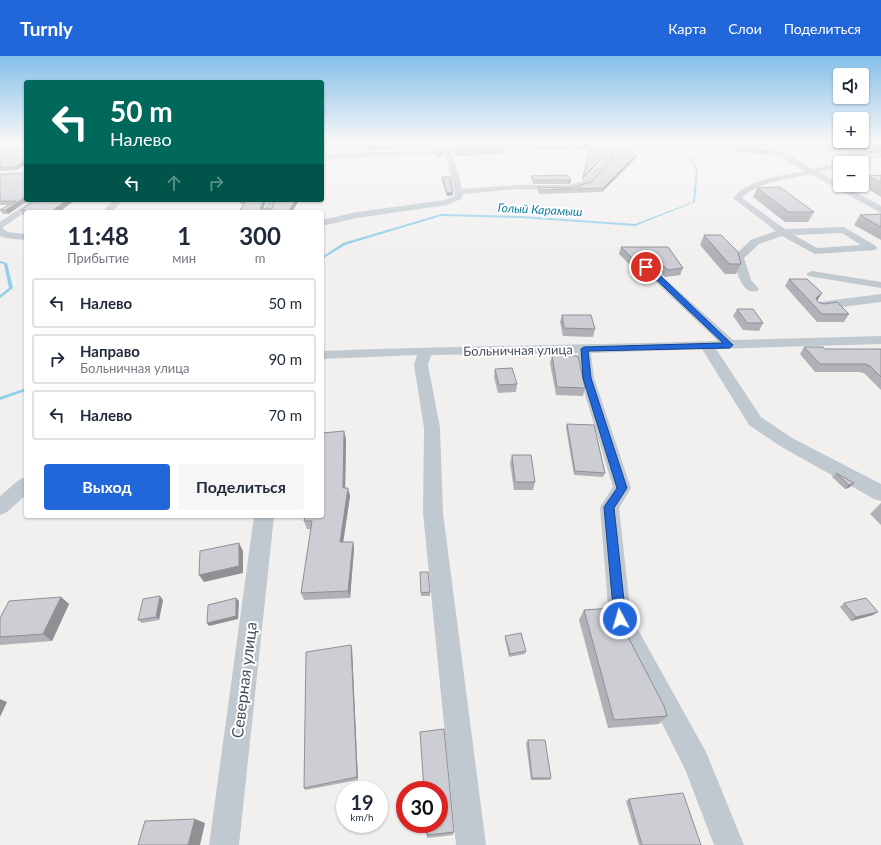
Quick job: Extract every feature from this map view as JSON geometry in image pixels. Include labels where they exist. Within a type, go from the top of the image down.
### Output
[{"type":"street","points":[[324,223],[357,215],[447,202],[458,197],[459,192],[456,179]]},
{"type":"street","points":[[459,192],[517,187],[568,188],[586,183],[590,179]]},
{"type":"street","points":[[753,289],[746,281],[738,257],[755,242],[783,232],[844,230],[872,248],[816,251],[783,232],[737,198],[745,190],[779,179]]},
{"type":"street","points":[[869,183],[881,182]]},
{"type":"street","points":[[459,192],[501,197]]},
{"type":"street","points":[[851,192],[881,210]]},
{"type":"street","points":[[0,226],[35,202]]},
{"type":"street","points":[[109,210],[117,202]]},
{"type":"street","points":[[870,204],[881,203]]},
{"type":"street","points":[[0,231],[5,235],[24,237]]},
{"type":"street","points":[[646,267],[730,345]]},
{"type":"street","points":[[812,274],[832,276],[881,286]]},
{"type":"street","points":[[819,306],[881,298]]},
{"type":"street","name":"Больничная улица","points":[[324,355],[426,351],[707,346],[881,340]]},
{"type":"street","points":[[707,346],[755,421],[786,442],[881,494]]},
{"type":"street","points":[[584,349],[587,378],[622,488],[609,507],[620,619],[696,762],[729,845]]},
{"type":"street","points":[[426,351],[421,365],[432,428],[433,513],[471,845]]},
{"type":"street","points":[[0,506],[24,486]]},
{"type":"street","name":"Северная улица","points":[[224,845],[264,518]]},
{"type":"building","points":[[0,179],[24,179],[24,197],[6,210],[0,210],[16,201],[0,201]]},
{"type":"building","points":[[443,179],[450,179],[453,192],[447,193]]},
{"type":"building","points":[[533,179],[571,180],[534,180]]},
{"type":"building","points":[[594,179],[612,179],[603,188],[540,190],[538,187],[569,188],[578,186],[580,188],[580,185],[591,182]]},
{"type":"building","points":[[874,179],[881,179],[881,183]]},
{"type":"building","points":[[780,187],[814,212],[789,212],[757,188]]},
{"type":"building","points":[[33,202],[64,202],[53,210],[21,210]]},
{"type":"building","points":[[245,202],[263,202],[260,209],[272,209],[274,202],[295,202],[290,210],[240,210]]},
{"type":"building","points":[[881,214],[881,227],[860,215]]},
{"type":"building","points":[[704,235],[721,235],[738,252],[741,264],[729,264]]},
{"type":"building","points":[[621,247],[668,247],[683,268],[668,270],[649,255],[642,259],[643,263],[652,271],[646,272]]},
{"type":"building","points":[[789,279],[807,279],[822,293],[816,298],[818,302],[824,304],[837,302],[849,314],[822,314]]},
{"type":"building","points":[[737,309],[753,309],[763,323],[747,323]]},
{"type":"building","points":[[562,315],[591,315],[595,329],[564,328]]},
{"type":"building","points":[[804,347],[823,347],[825,349],[881,349],[881,377],[870,366],[865,364],[820,364]]},
{"type":"building","points":[[552,355],[578,356],[585,388],[557,387]]},
{"type":"building","points":[[512,368],[517,384],[499,385],[495,369]]},
{"type":"building","points":[[567,424],[594,425],[605,473],[575,471]]},
{"type":"building","points":[[344,431],[343,488],[348,488],[340,542],[353,542],[348,591],[301,593],[312,521],[304,521],[305,518],[324,518],[324,433]]},
{"type":"building","points":[[512,455],[531,455],[535,482],[515,482]]},
{"type":"building","points":[[836,473],[854,483],[849,485]]},
{"type":"building","points":[[239,543],[239,566],[199,575],[200,551]]},
{"type":"building","points":[[420,572],[428,572],[430,592],[421,593]]},
{"type":"building","points":[[160,596],[156,617],[138,620],[143,599]]},
{"type":"building","points":[[61,597],[43,634],[0,637],[0,618],[9,601]]},
{"type":"building","points":[[236,598],[236,616],[207,623],[208,605]]},
{"type":"building","points":[[866,598],[878,612],[856,617],[844,603]]},
{"type":"building","points":[[613,608],[664,706],[667,716],[614,720],[584,610]]},
{"type":"building","points":[[521,633],[526,651],[510,654],[505,636]]},
{"type":"building","points":[[351,645],[357,777],[304,788],[306,652]]},
{"type":"building","points":[[444,729],[454,832],[448,833],[448,781],[423,781],[420,732]]},
{"type":"building","points":[[528,740],[545,740],[551,778],[532,778]]},
{"type":"building","points":[[683,793],[701,845],[642,845],[629,799]]},
{"type":"building","points":[[195,819],[188,845],[138,845],[145,821]]},
{"type":"building","points":[[427,833],[445,833],[427,835]]},
{"type":"waterway","name":"Голый Карамыш","points":[[324,257],[344,244],[441,215],[522,217],[635,225],[694,202],[696,179]]},
{"type":"waterway","name":"Голый Карамыш","points":[[0,262],[5,263],[11,288],[0,297]]},
{"type":"waterway","name":"Голый Карамыш","points":[[0,399],[24,390]]},
{"type":"route","points":[[620,619],[609,507],[622,488],[587,378],[584,349],[730,345],[646,267]]}]
